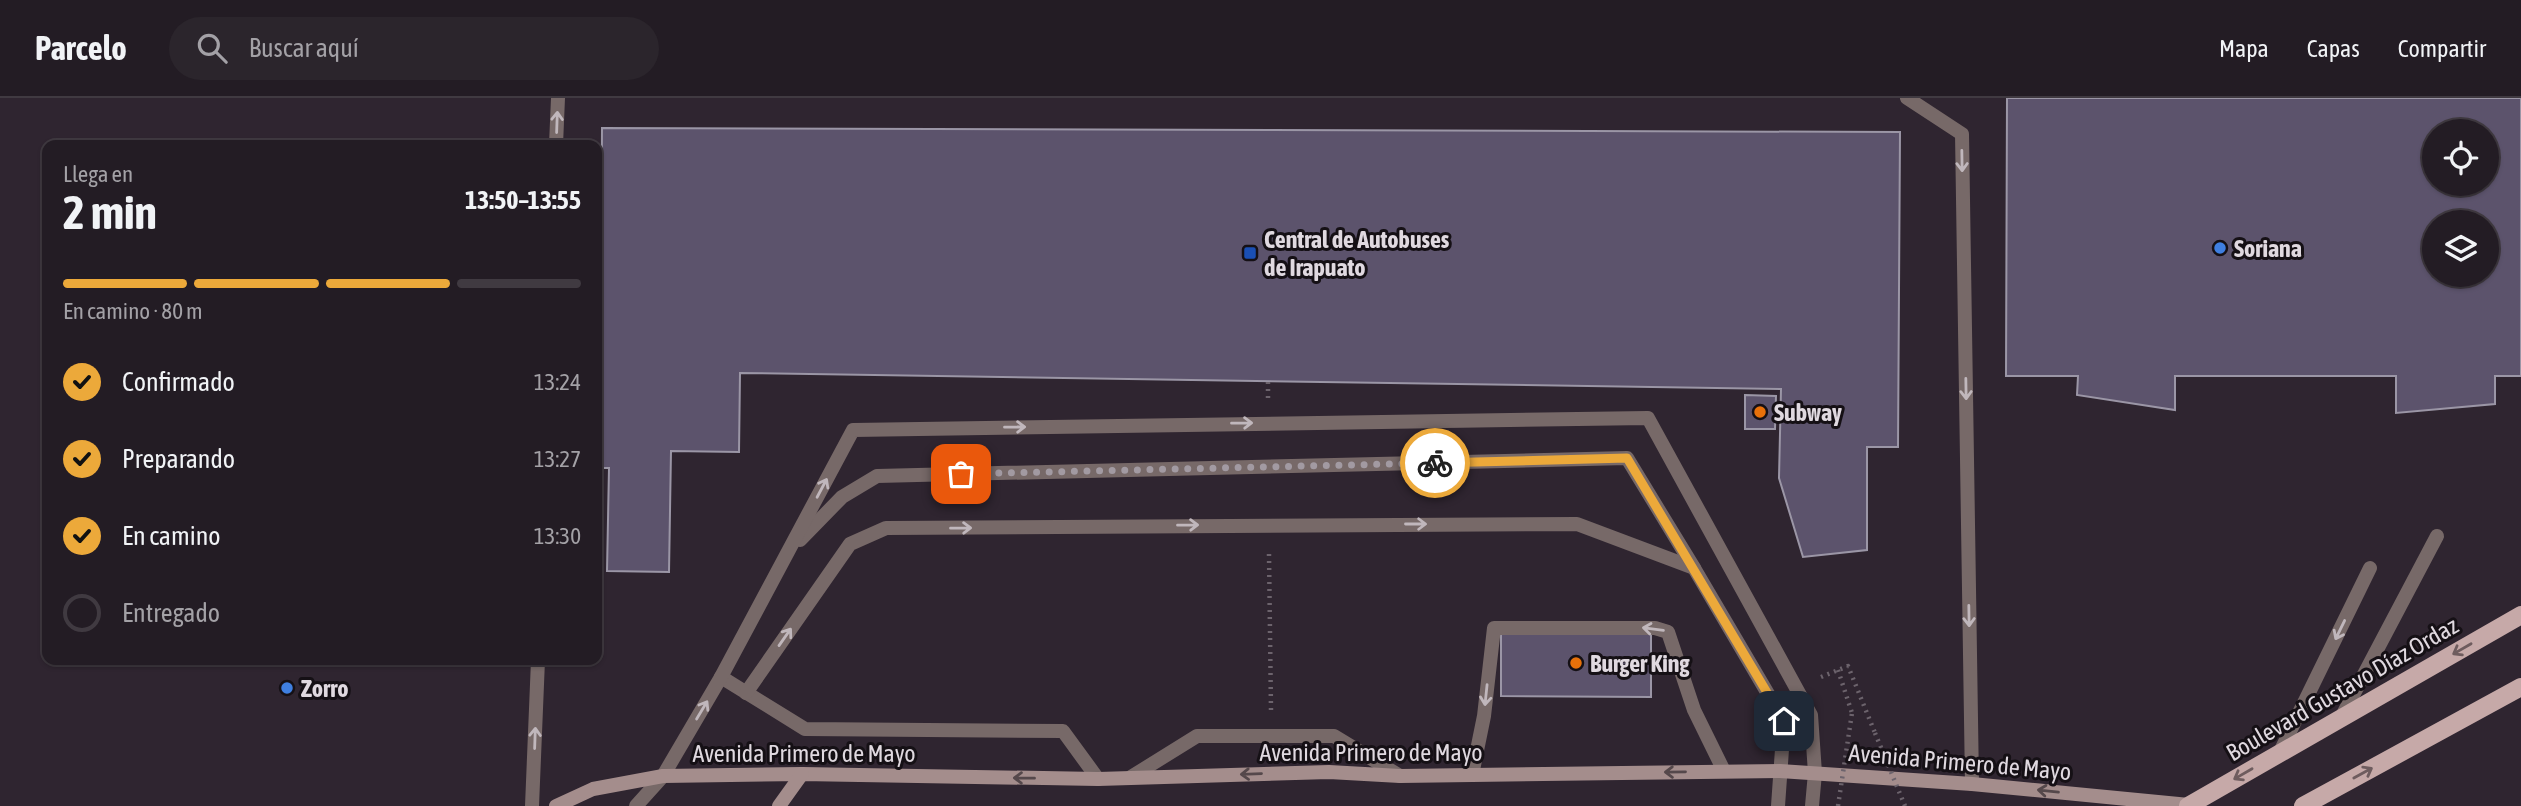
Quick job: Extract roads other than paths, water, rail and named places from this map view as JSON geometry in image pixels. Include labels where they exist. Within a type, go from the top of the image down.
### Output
[{"type":"main road","name":"Boulevard Gustavo Díaz Ordaz","points":[[2189,806],[2521,615]]},
{"type":"main road","points":[[2303,806],[2521,687]]},
{"type":"street","name":"Avenida Primero de Mayo","points":[[556,806],[593,789],[663,776],[802,774],[1098,779],[1329,772],[1400,776],[1780,771],[1972,784],[2189,806]]},
{"type":"street","points":[[779,806],[802,774]]},
{"type":"lane","points":[[556,140],[558,98]]},
{"type":"lane","points":[[1907,98],[1962,134],[1972,784]]},
{"type":"lane","points":[[636,806],[663,776],[721,677],[853,430],[1648,418],[1811,715],[1815,773],[1812,806]]},
{"type":"lane","points":[[787,554],[842,497],[877,475],[1627,458],[1784,721],[1778,806]]},
{"type":"lane","points":[[746,693],[850,544],[886,528],[1577,524],[1694,569]]},
{"type":"lane","points":[[2341,718],[2437,536]]},
{"type":"lane","points":[[2278,754],[2370,568]]},
{"type":"lane","points":[[1472,775],[1484,716],[1494,628],[1655,628],[1668,632],[1694,710],[1724,771]]},
{"type":"lane","points":[[532,806],[538,665]]},
{"type":"lane","points":[[721,677],[805,729],[1062,731],[1098,779]]},
{"type":"lane","points":[[1131,777],[1197,736],[1334,736],[1400,776]]},
{"type":"place","name":"Soriana","points":[[2220,248]]},
{"type":"place","name":"Central de Autobuses de Irapuato","points":[[1250,253]]},
{"type":"place","name":"Subway","points":[[1760,412]]},
{"type":"place","name":"Burger King","points":[[1576,663]]},
{"type":"place","name":"Zorro","points":[[287,688]]}]
